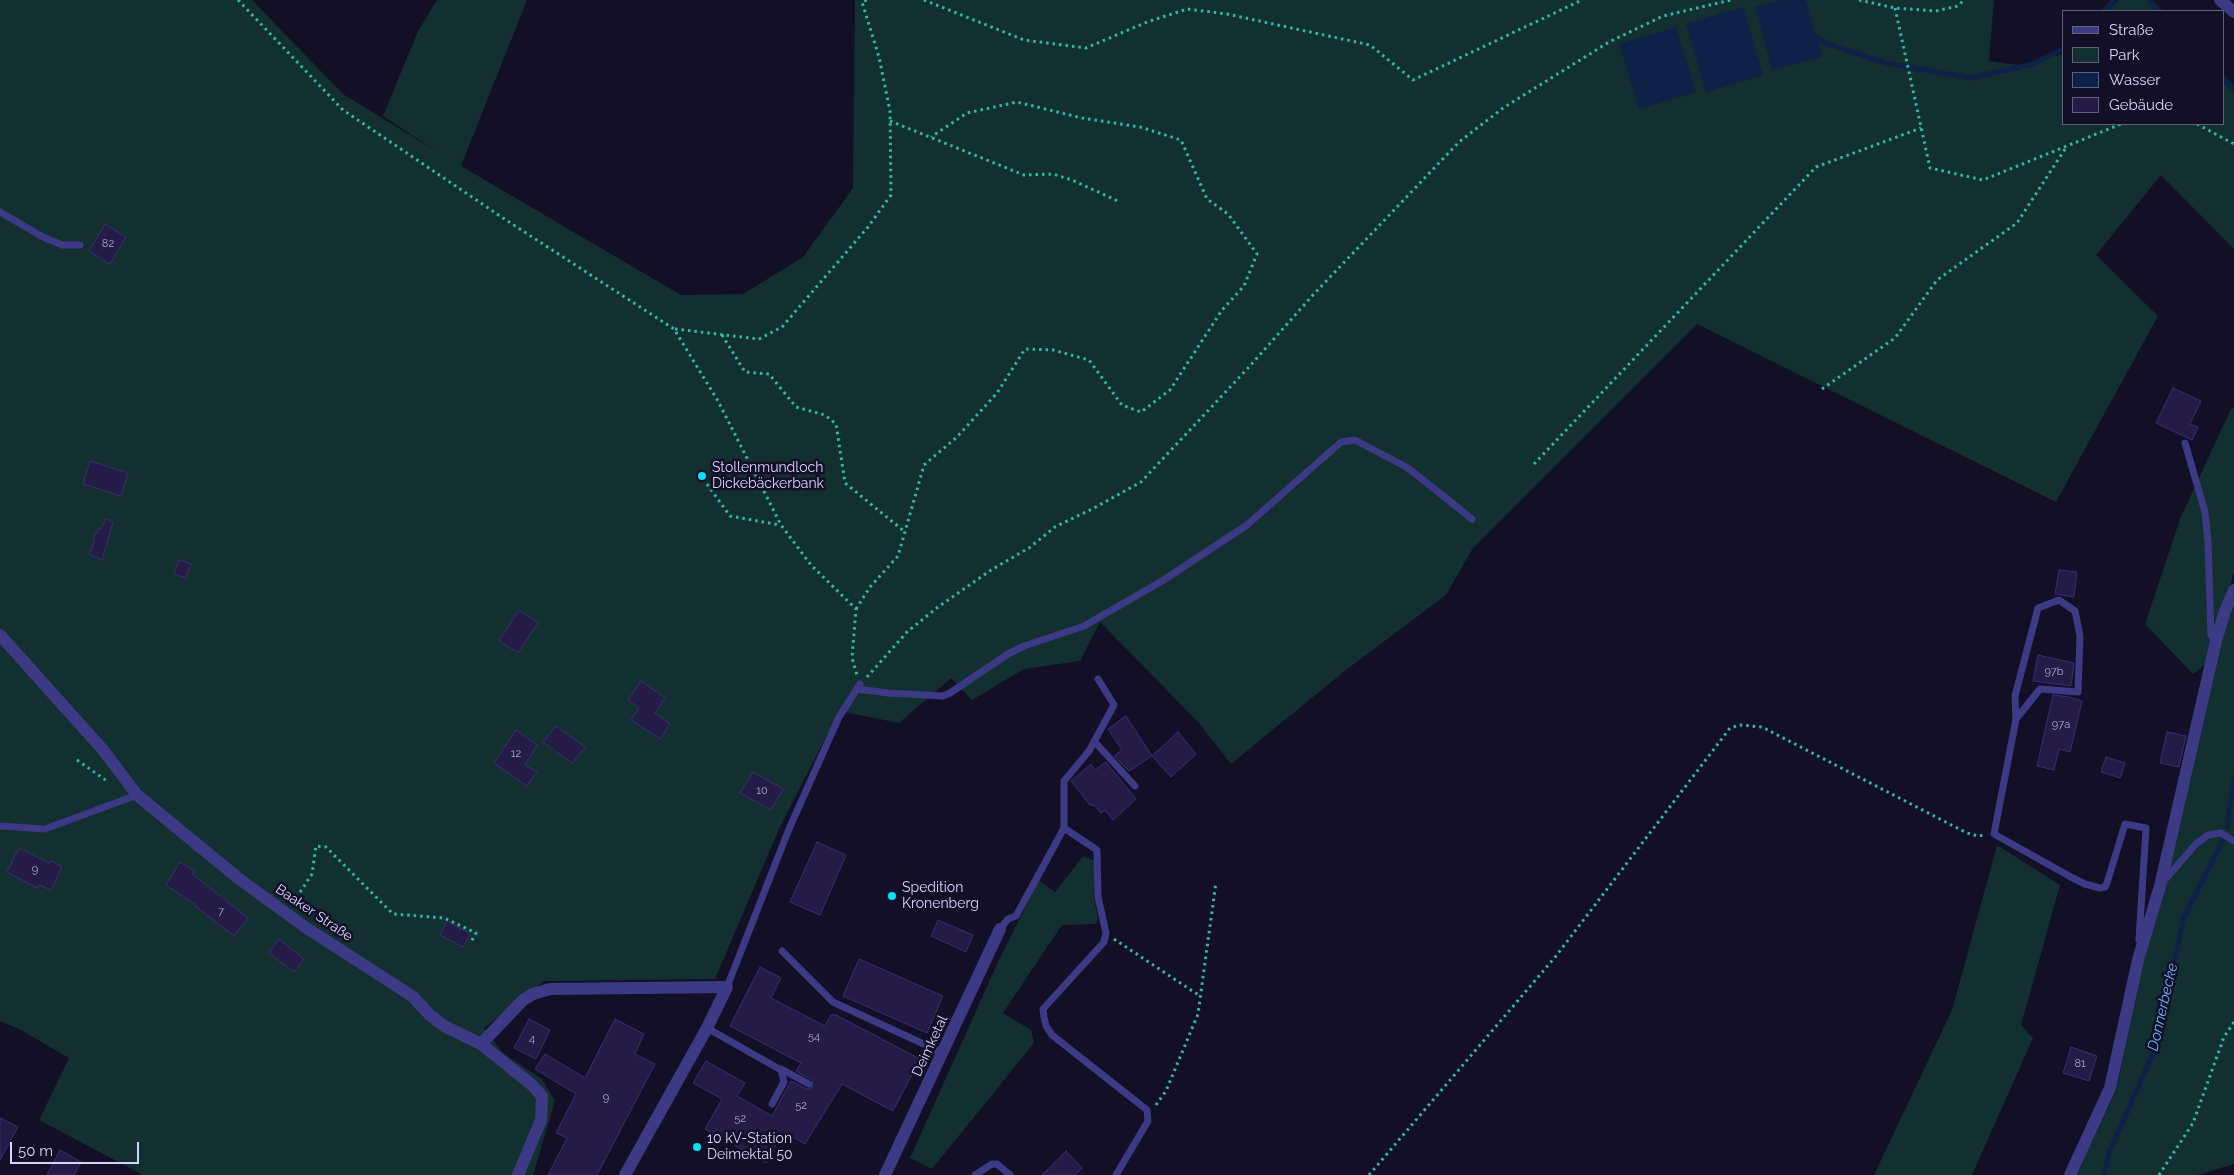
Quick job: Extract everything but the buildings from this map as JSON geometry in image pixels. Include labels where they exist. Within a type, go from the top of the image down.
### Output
[{"type":"street","points":[[2220,0],[2234,12]]},
{"type":"street","points":[[2070,1175],[2110,1088],[2138,960],[2160,886],[2216,641],[2234,590]]},
{"type":"street","name":"Baaker Straße","points":[[0,635],[104,751],[137,796],[238,878],[286,913],[412,996],[430,1015],[444,1026],[481,1044],[532,1085],[542,1096],[541,1120],[518,1175]]},
{"type":"street","name":"Deimketal","points":[[885,1175],[1000,929]]},
{"type":"street","points":[[481,1044],[523,1000],[533,994],[550,989],[727,987],[707,1028],[625,1175]]},
{"type":"lane","points":[[0,212],[62,245],[80,245]]},
{"type":"lane","points":[[727,987],[789,828],[839,717],[859,686],[888,694],[942,696],[950,693],[1008,654],[1024,646],[1091,623],[1162,581],[1247,525],[1340,442],[1355,440],[1408,468],[1472,519]]},
{"type":"lane","points":[[2185,443],[2205,512],[2208,542],[2211,635],[2216,641]]},
{"type":"lane","points":[[2016,719],[2040,689],[2078,692],[2080,636],[2075,611],[2059,600],[2038,608],[2015,696],[2016,719],[1994,834],[2071,877],[2085,884],[2100,888],[2105,887],[2107,883],[2125,824],[2146,828],[2138,960]]},
{"type":"lane","points":[[1000,929],[1008,920],[1016,916],[1064,828],[1064,781],[1089,751],[1114,706],[1098,679]]},
{"type":"lane","points":[[1094,741],[1135,786]]},
{"type":"lane","points":[[0,826],[45,829],[137,796]]},
{"type":"lane","points":[[1064,828],[1097,850],[1098,897],[1106,934],[1104,942],[1043,1009],[1044,1017],[1052,1035],[1147,1110],[1148,1121],[1116,1175]]},
{"type":"lane","points":[[2160,886],[2196,844],[2208,835],[2221,833],[2234,841]]},
{"type":"lane","points":[[782,952],[833,1002],[943,1052]]},
{"type":"lane","points":[[707,1028],[809,1084]]},
{"type":"lane","points":[[772,1104],[784,1082],[783,1074],[778,1067]]},
{"type":"lane","points":[[975,1175],[992,1164],[997,1164],[1010,1175]]},
{"type":"path","points":[[238,0],[343,110],[506,220],[674,328],[759,339],[782,327],[868,227],[891,195],[890,121],[879,57],[862,2],[867,0]]},
{"type":"path","points":[[924,0],[1024,40],[1086,48],[1147,22],[1187,9],[1227,14],[1370,45],[1413,80],[1582,0]]},
{"type":"path","points":[[859,686],[907,632],[938,607],[991,570],[1029,548],[1055,527],[1141,482],[1243,374],[1312,296],[1459,142],[1503,108],[1609,42],[1663,16],[1730,0]]},
{"type":"path","points":[[1859,0],[1895,8],[1921,11],[1947,10],[1958,6],[1964,0]]},
{"type":"path","points":[[1895,8],[1930,168],[1983,180],[2119,125]]},
{"type":"path","points":[[859,686],[852,658],[856,609],[870,587],[898,556],[924,464],[957,437],[997,393],[1024,349],[1053,350],[1089,360],[1122,405],[1141,412],[1170,390],[1222,310],[1244,286],[1257,254],[1228,214],[1207,198],[1181,140],[1140,127],[1082,118],[1017,102],[967,112],[931,137]]},
{"type":"path","points":[[890,121],[1024,175],[1053,174],[1072,180],[1118,201]]},
{"type":"path","points":[[2199,125],[2234,144]]},
{"type":"path","points":[[1534,464],[1816,167],[1921,128]]},
{"type":"path","points":[[1822,389],[1895,338],[1937,280],[2017,223],[2068,146]]},
{"type":"path","points":[[674,328],[718,401],[781,525],[811,565],[856,609]]},
{"type":"path","points":[[722,334],[745,372],[768,374],[796,407],[825,415],[836,424],[844,483],[905,532]]},
{"type":"path","points":[[707,484],[730,516],[781,525]]},
{"type":"path","points":[[1369,1175],[1556,956],[1730,728],[1740,725],[1762,727],[1967,833],[1978,836],[1994,834]]},
{"type":"path","points":[[77,760],[108,782]]},
{"type":"path","points":[[286,913],[312,874],[316,846],[326,848],[393,914],[444,918],[476,932],[471,942]]},
{"type":"path","points":[[1148,1116],[1166,1091],[1198,1014],[1216,882]]},
{"type":"path","points":[[1106,934],[1200,996]]},
{"type":"path","points":[[2159,1175],[2193,1123],[2224,1037],[2234,1022]]},
{"type":"green space","points":[[0,0],[252,0],[343,94],[436,151],[383,116],[418,31],[437,0],[527,0],[461,166],[681,295],[743,294],[803,257],[853,188],[855,0],[1994,0],[1989,61],[2018,65],[2062,54],[2062,125],[2224,125],[2224,75],[2234,86],[2234,249],[2161,175],[2096,255],[2158,316],[2056,502],[1697,324],[1473,548],[1446,595],[1346,670],[1231,764],[1199,723],[1100,622],[1080,661],[1024,669],[972,700],[951,678],[899,723],[839,711],[779,829],[715,979],[544,981],[484,1028],[503,1053],[542,1079],[555,1101],[533,1175],[143,1175],[39,1120],[69,1058],[19,1029],[0,1021]]},
{"type":"green space","points":[[2119,0],[2152,0],[2162,10],[2108,10]]},
{"type":"green space","points":[[2234,407],[2234,572],[2207,663],[2193,674],[2145,624],[2180,519],[2230,411]]},
{"type":"green space","points":[[2234,600],[2234,1164],[2198,1175],[2076,1175],[2116,1091],[2143,959],[2216,657]]},
{"type":"green space","points":[[1997,845],[2060,885],[2021,1025],[2033,1038],[1972,1175],[1874,1175],[1952,1010]]},
{"type":"green space","points":[[1083,856],[1095,861],[1094,898],[1098,918],[1096,924],[1062,925],[1003,1013],[1031,1030],[1034,1043],[932,1169],[910,1158],[998,962],[1039,880],[1055,892]]},
{"type":"water","points":[[1782,0],[1806,0],[1822,57],[1772,70],[1755,7]]},
{"type":"water","points":[[1743,7],[1763,75],[1706,92],[1686,24]]},
{"type":"water","points":[[1676,27],[1696,92],[1639,109],[1619,44]]},
{"type":"waterway","points":[[2105,10],[2114,0]]},
{"type":"waterway","name":"Donnerbecke","points":[[2149,0],[2158,10]]},
{"type":"waterway","points":[[1817,38],[1828,44],[1886,63],[1970,78],[2033,64],[2062,50]]},
{"type":"waterway","name":"Donnerbecke","points":[[2224,79],[2234,90]]},
{"type":"waterway","name":"Donnerbecke","points":[[2227,827],[2234,778]]},
{"type":"waterway","name":"Donnerbecke","points":[[2104,1175],[2109,1153],[2154,1051],[2184,917],[2223,840]]},
{"type":"place","name":"Stollenmundloch Dickebäckerbank","points":[[702,476]]},
{"type":"place","name":"Spedition Kronenberg","points":[[892,896]]},
{"type":"place","name":"10 kV-Station Deimektal 50","points":[[697,1147]]}]
